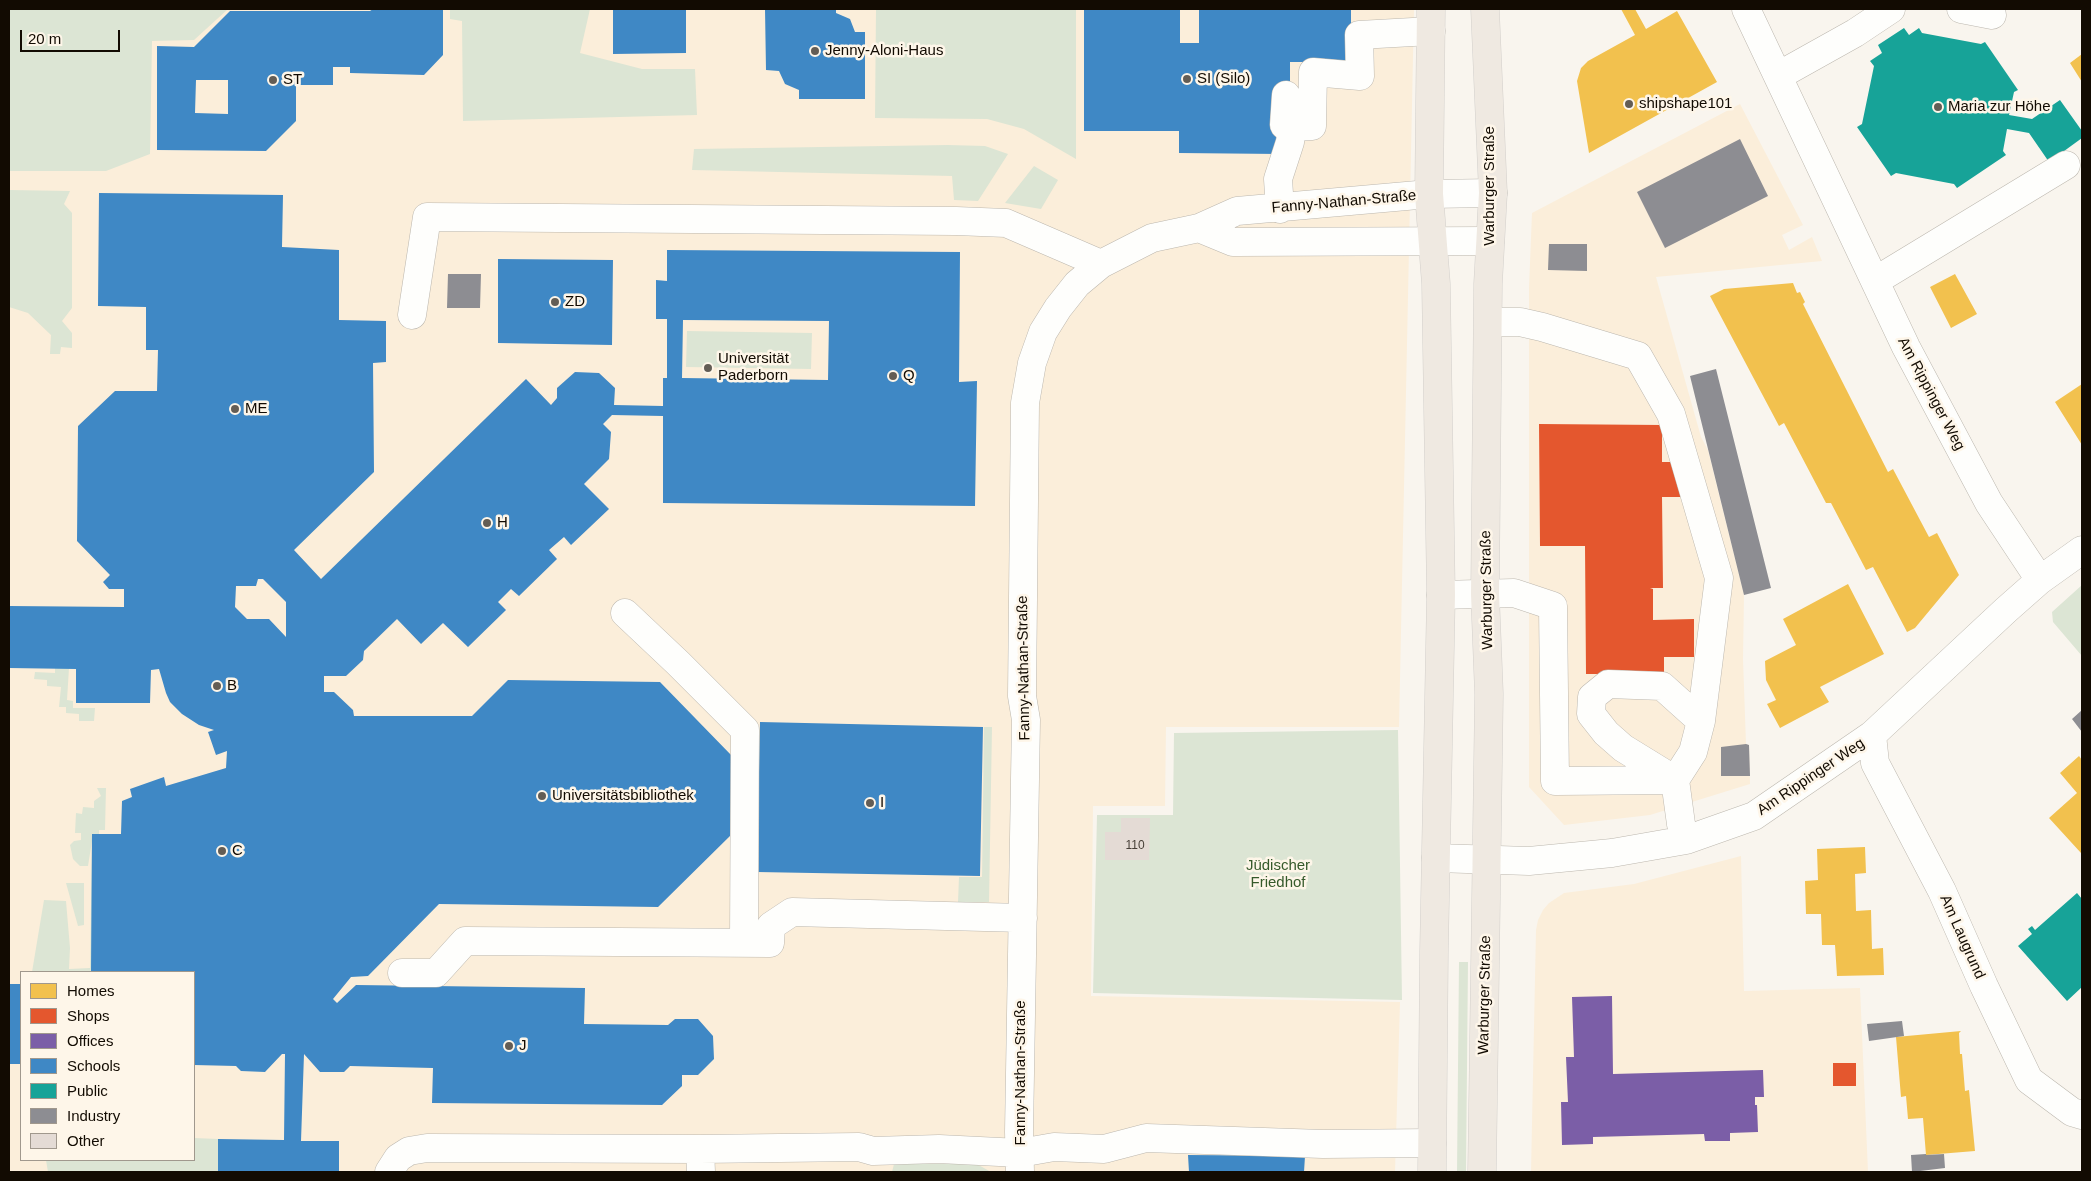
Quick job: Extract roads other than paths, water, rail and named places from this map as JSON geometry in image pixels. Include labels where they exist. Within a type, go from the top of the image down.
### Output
[{"type":"main road","name":"Warburger Straße","points":[[1482,1172],[1489,694],[1485,594],[1490,241],[1493,193],[1485,9]]},
{"type":"main road","points":[[1431,20],[1429,194],[1436,284],[1441,594],[1432,1172]]},
{"type":"street","name":"Am Rippinger Weg","points":[[1746,9],[1906,347],[1989,503],[2040,580]]},
{"type":"street","points":[[1778,76],[1855,33],[1891,9]]},
{"type":"street","points":[[1961,9],[1992,15]]},
{"type":"street","points":[[1286,95],[1284,125],[1292,127],[1312,126],[1313,72],[1360,76],[1359,35],[1431,20]]},
{"type":"street","points":[[1280,209],[1278,179],[1290,142],[1292,127]]},
{"type":"street","points":[[1874,281],[2066,165]]},
{"type":"street","name":"Fanny-Nathan-Straße","points":[[1020,1162],[1018,1132],[1026,720],[1022,696],[1025,403],[1032,363],[1043,332],[1076,284],[1101,264],[1152,238],[1199,228],[1237,211],[1280,209],[1429,194],[1493,193]]},
{"type":"street","points":[[412,315],[427,217],[946,220],[1006,223],[1101,264]]},
{"type":"street","points":[[1199,228],[1233,242],[1490,241]]},
{"type":"street","points":[[1489,322],[1520,322],[1542,327],[1638,356],[1671,414],[1719,578],[1701,721],[1693,752],[1675,780],[1681,824],[1686,840]]},
{"type":"street","name":"Am Rippinger Weg","points":[[1436,858],[1529,861],[1612,853],[1686,840],[1754,816],[1872,736],[2040,580],[2082,550]]},
{"type":"street","points":[[1441,594],[1514,593],[1553,606],[1555,781],[1675,780]]},
{"type":"street","points":[[625,613],[745,730],[744,943]]},
{"type":"street","points":[[1675,780],[1623,748],[1606,733],[1591,714],[1592,697],[1608,684],[1662,686],[1701,721]]},
{"type":"street","name":"Am Laugrund","points":[[1872,736],[1875,763],[1942,891],[1984,986],[2029,1080],[2072,1112],[2082,1115]]},
{"type":"street","points":[[402,972],[436,973],[465,941],[770,943],[770,926],[792,912],[1023,918]]},
{"type":"street","points":[[389,1172],[398,1158],[409,1151],[427,1148],[701,1161],[859,1147],[873,1151],[939,1149],[1020,1162],[1054,1147],[1104,1149],[1146,1138],[1323,1144],[1432,1143]]},
{"type":"place","name":"Jenny-Aloni-Haus","points":[[815,51]]},
{"type":"place","name":"SI (Silo)","points":[[1187,79]]},
{"type":"place","name":"ST","points":[[273,80]]},
{"type":"place","name":"shipshape101","points":[[1629,104]]},
{"type":"place","name":"Maria zur Höhe","points":[[1938,107]]},
{"type":"place","name":"ZD","points":[[555,302]]},
{"type":"place","name":"Universität Paderborn","points":[[708,368]]},
{"type":"place","name":"Q","points":[[893,376]]},
{"type":"place","name":"ME","points":[[235,409]]},
{"type":"place","name":"H","points":[[487,523]]},
{"type":"place","name":"B","points":[[217,686]]},
{"type":"place","name":"Universitätsbibliothek","points":[[542,796]]},
{"type":"place","name":"I","points":[[870,803]]},
{"type":"place","name":"C","points":[[222,851]]},
{"type":"place","name":"J","points":[[509,1046]]},
{"type":"park label","name":"Jüdischer Friedhof","points":[[1278,874]]}]
